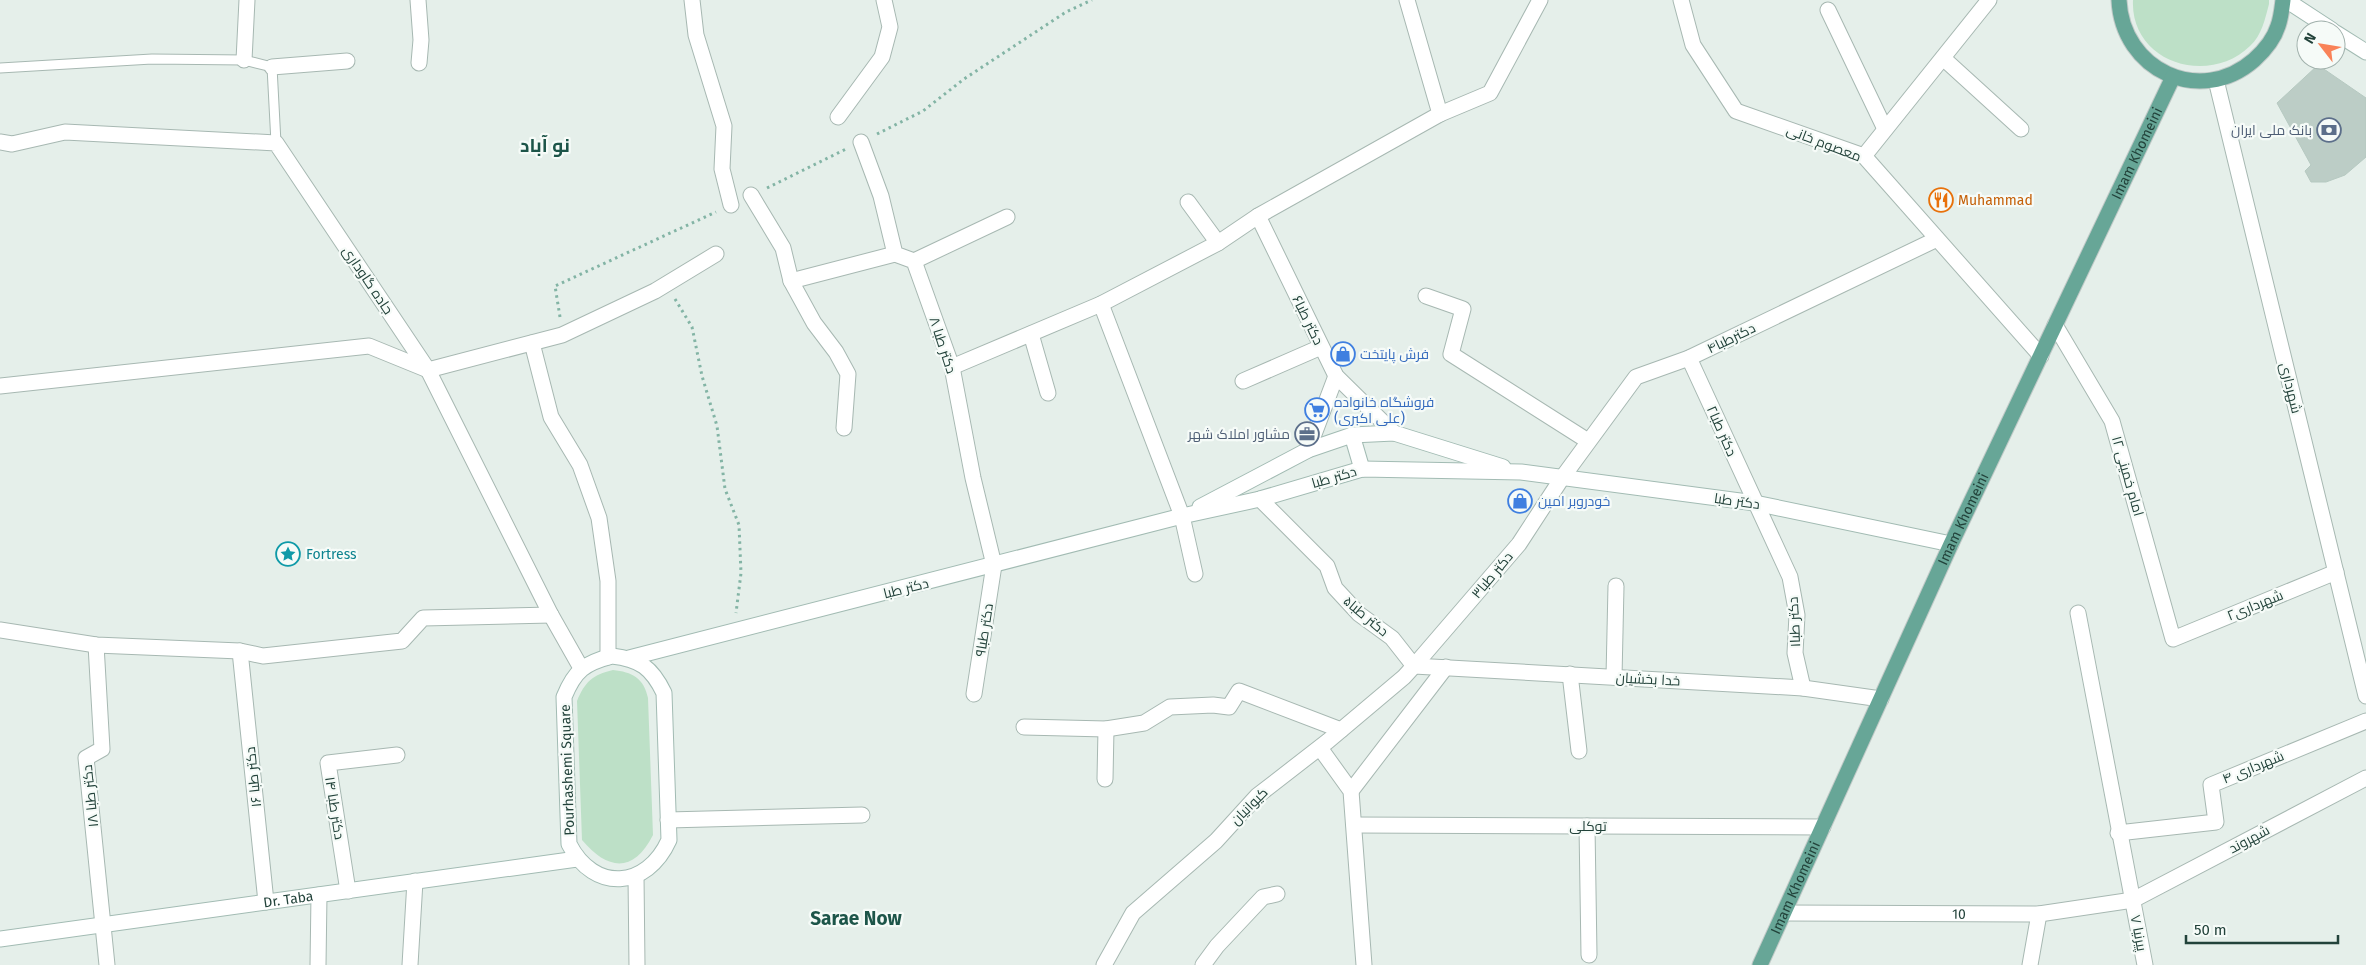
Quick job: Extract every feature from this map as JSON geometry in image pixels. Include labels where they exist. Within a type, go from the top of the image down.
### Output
[{"type":"main road","points":[[2119,0],[2120,16],[2130,42],[2149,63],[2173,77],[2195,81],[2216,80],[2243,70],[2264,51],[2278,26],[2284,0]]},
{"type":"main road","name":"Imam Khomeini","points":[[1760,965],[1951,544],[2173,77]]},
{"type":"street","points":[[244,60],[247,0]]},
{"type":"street","points":[[418,0],[421,40],[420,63]]},
{"type":"street","points":[[692,0],[696,35],[724,126],[722,169],[731,204]]},
{"type":"street","points":[[838,117],[882,57],[890,27],[884,0]]},
{"type":"street","points":[[1407,0],[1440,114]]},
{"type":"street","points":[[952,367],[1101,304],[1218,243],[1258,216],[1440,114],[1490,93],[1540,0]]},
{"type":"street","name":"معصوم خانی","points":[[1681,0],[1693,45],[1736,111],[1864,156],[2041,356]]},
{"type":"street","points":[[1864,156],[1989,0]]},
{"type":"street","points":[[2284,0],[2316,20]]},
{"type":"street","points":[[1828,10],[1885,129]]},
{"type":"street","points":[[2346,39],[2366,52]]},
{"type":"street","points":[[1943,58],[2021,128]]},
{"type":"street","points":[[272,67],[347,61]]},
{"type":"street","name":"شهرداری","points":[[2216,80],[2365,689]]},
{"type":"street","points":[[0,142],[12,144],[65,132],[276,143]]},
{"type":"street","points":[[861,142],[881,196],[895,254]]},
{"type":"street","name":"جاده گاوداری","points":[[276,143],[428,370],[550,615],[581,668]]},
{"type":"street","points":[[751,195],[783,248],[791,281],[814,323],[836,352],[848,374],[844,428]]},
{"type":"street","points":[[1188,202],[1218,243]]},
{"type":"street","name":"دکتر طبا۶","points":[[1258,216],[1336,376],[1394,433]]},
{"type":"street","points":[[791,281],[895,254],[914,261],[1008,217]]},
{"type":"street","name":"دکترطبا۴","points":[[1562,478],[1636,378],[1690,358],[1937,238]]},
{"type":"street","points":[[0,386],[369,346],[428,370],[562,335],[666,284],[716,254]]},
{"type":"street","name":"دکتر طبا ۸","points":[[914,261],[952,367],[964,434],[994,565]]},
{"type":"street","points":[[1426,296],[1463,309],[1451,354],[1588,441]]},
{"type":"street","points":[[1101,304],[1182,516],[1195,574]]},
{"type":"street","name":"امام خمینی ۱۲","points":[[2055,325],[2112,421],[2173,639]]},
{"type":"street","points":[[1031,334],[1048,393]]},
{"type":"street","points":[[532,343],[551,417],[580,465],[599,518],[608,581],[608,657]]},
{"type":"street","points":[[1243,381],[1321,347]]},
{"type":"street","name":"دکتر طبا۲","points":[[1690,358],[1755,503]]},
{"type":"street","points":[[1308,450],[1336,376]]},
{"type":"street","name":"دکتر طبا","points":[[1182,516],[1308,450],[1352,435],[1394,433],[1521,472]]},
{"type":"street","points":[[1352,435],[1362,469]]},
{"type":"street","name":"دکتر طبا","points":[[629,658],[1182,516],[1260,499],[1362,469],[1521,472],[1755,503],[1951,544]]},
{"type":"street","name":"دکتر طبا۳","points":[[1414,666],[1519,544],[1562,478]]},
{"type":"street","name":"دکتر طبا۵","points":[[1260,499],[1327,566],[1335,588],[1359,614],[1392,638],[1414,666]]},
{"type":"street","name":"دکتر طبا۱","points":[[1755,503],[1790,577],[1797,615],[1796,653],[1803,688]]},
{"type":"street","name":"دکتر طبا۹","points":[[974,694],[994,565]]},
{"type":"street","name":"شهرداری۲","points":[[2173,639],[2336,572]]},
{"type":"street","points":[[1614,677],[1616,586]]},
{"type":"street","name":"پیرنیا ۷","points":[[2078,613],[2118,833],[2145,965]]},
{"type":"street","points":[[0,630],[96,646],[240,651],[263,656],[402,641],[423,618],[550,615]]},
{"type":"street","name":"دکتر طبا ۱۸","points":[[96,646],[102,749],[86,758],[104,925]]},
{"type":"street","name":"دکتر طبا ۱۶","points":[[240,651],[266,902]]},
{"type":"street","points":[[577,859],[589,870],[604,877],[620,879],[636,876],[650,868],[662,856],[668,840],[664,693],[656,678],[644,666],[629,658],[608,657],[596,659],[581,668]]},
{"type":"street","name":"خدا بخشیان","points":[[1414,666],[1803,688],[1881,699]]},
{"type":"street","name":"کیوانیان","points":[[1104,965],[1133,913],[1216,841],[1257,796],[1320,748],[1404,677],[1414,666]]},
{"type":"street","points":[[1350,791],[1446,667]]},
{"type":"street","name":"Pourhashemi Square","points":[[577,859],[569,844],[564,697],[570,681],[581,668]]},
{"type":"street","points":[[1570,674],[1579,751]]},
{"type":"street","points":[[1024,727],[1106,729],[1144,723],[1170,707],[1213,705],[1229,708],[1238,692],[1341,730]]},
{"type":"street","name":"شهرداری ۴","points":[[2118,833],[2216,822],[2210,785],[2366,721]]},
{"type":"street","points":[[1105,779],[1106,729]]},
{"type":"street","points":[[1320,748],[1350,791],[1364,965]]},
{"type":"street","name":"دکتر طبا ۱۴","points":[[348,891],[328,763],[397,755]]},
{"type":"street","name":"شهروند","points":[[2133,900],[2366,778]]},
{"type":"street","points":[[668,820],[862,815]]},
{"type":"street","name":"توکلی","points":[[1354,825],[1823,827]]},
{"type":"street","points":[[1587,826],[1589,955]]},
{"type":"street","name":"Dr. Taba","points":[[0,939],[577,859]]},
{"type":"street","points":[[636,876],[637,965]]},
{"type":"street","points":[[410,965],[414,881]]},
{"type":"street","points":[[1203,965],[1217,946],[1263,897],[1278,894]]},
{"type":"street","points":[[318,965],[319,895]]},
{"type":"street","name":"10","points":[[1784,913],[2038,914],[2133,900]]},
{"type":"street","points":[[2030,965],[2038,914]]},
{"type":"street","points":[[104,925],[107,965]]},
{"type":"lane","points":[[0,68],[152,59],[244,60],[272,67],[276,143]]},
{"type":"path","points":[[751,195],[923,111],[964,79],[1066,12],[1092,0]]},
{"type":"path","points":[[562,335],[555,286],[731,204]]},
{"type":"path","points":[[666,284],[692,328],[702,376],[717,426],[725,489],[739,525],[741,573],[734,631]]},
{"type":"green space","points":[[2133,0],[2269,0],[2269,4],[2260,32],[2250,46],[2233,58],[2214,65],[2194,66],[2175,62],[2158,53],[2144,39],[2135,21]]},
{"type":"green space","points":[[613,670],[626,672],[636,677],[644,685],[648,698],[653,835],[638,856],[620,863],[601,858],[582,840],[577,701],[590,680],[600,674]]},
{"type":"building","name":"بانک ملی ایران","points":[[2313,70],[2325,70],[2366,98],[2366,157],[2345,175],[2326,182],[2311,182],[2305,171],[2311,165],[2277,103]]},
{"type":"place","name":"بانک ملی ایران","points":[[2329,130]]},
{"type":"place","name":"Muhammad","points":[[1941,200]]},
{"type":"place","name":"فرش پایتخت","points":[[1343,354]]},
{"type":"place","name":"فروشگاه خانواده (علی اکبری)","points":[[1317,410]]},
{"type":"place","name":"مشاور املاک شهر","points":[[1307,434]]},
{"type":"place","name":"خودروبر امین","points":[[1520,501]]},
{"type":"place","name":"Fortress","points":[[288,554]]},
{"type":"district","name":"نو آباد","points":[[545,145]]},
{"type":"district","name":"Sarae Now","points":[[856,918]]}]
